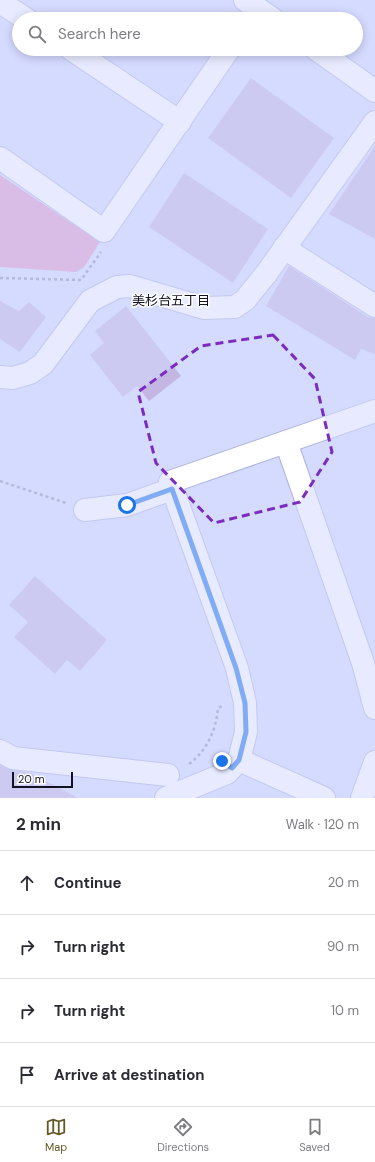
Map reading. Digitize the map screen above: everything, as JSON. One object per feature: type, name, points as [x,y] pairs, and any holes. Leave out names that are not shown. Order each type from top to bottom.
[{"type":"street","points":[[0,2],[15,12]]},
{"type":"street","points":[[81,56],[180,122]]},
{"type":"street","points":[[0,158],[104,230],[224,56]]},
{"type":"street","points":[[326,56],[375,91]]},
{"type":"street","points":[[0,377],[14,378],[30,373],[43,364],[90,302],[117,287],[130,286],[204,308],[235,307],[245,300],[375,122]]},
{"type":"street","points":[[284,248],[375,306]]},
{"type":"street","points":[[166,798],[227,773],[239,760],[246,732],[245,703],[240,682],[170,482],[375,411]]},
{"type":"street","points":[[286,442],[363,663],[375,708]]},
{"type":"street","points":[[85,510],[127,505],[172,489]]},
{"type":"street","points":[[0,751],[13,758],[168,775]]},
{"type":"street","points":[[239,760],[324,798]]},
{"type":"street","points":[[362,798],[375,762]]},
{"type":"path","points":[[0,481],[85,510]]},
{"type":"path","points":[[168,775],[173,775],[199,756],[212,735],[218,708],[223,705],[229,708]]},
{"type":"highlighted area","points":[[273,335],[315,379],[332,452],[300,502],[214,523],[156,463],[138,392],[201,346]]},
{"type":"shaded area","points":[[0,175],[100,242],[84,267],[76,272],[0,267]]},
{"type":"building","points":[[251,78],[334,138],[291,198],[208,138]]},
{"type":"building","points":[[375,146],[375,239],[329,214]]},
{"type":"building","points":[[184,173],[268,229],[233,283],[149,227]]},
{"type":"building","points":[[289,266],[368,317],[375,318],[375,354],[361,349],[355,360],[266,306]]},
{"type":"building","points":[[0,301],[19,311],[29,302],[46,317],[20,352],[0,339]]},
{"type":"building","points":[[126,306],[181,376],[149,401],[137,386],[123,397],[90,355],[104,343],[95,331]]},
{"type":"building","points":[[35,576],[107,640],[80,671],[67,660],[55,674],[14,637],[28,622],[9,605]]},
{"type":"building","points":[[0,765],[11,770],[31,773],[78,798],[0,798]]},
{"type":"district","name":"美杉台五丁目","points":[[171,300]]},
{"type":"route","points":[[127,505],[172,489],[236,668],[245,703],[246,732],[239,760],[232,768],[222,761]]}]
